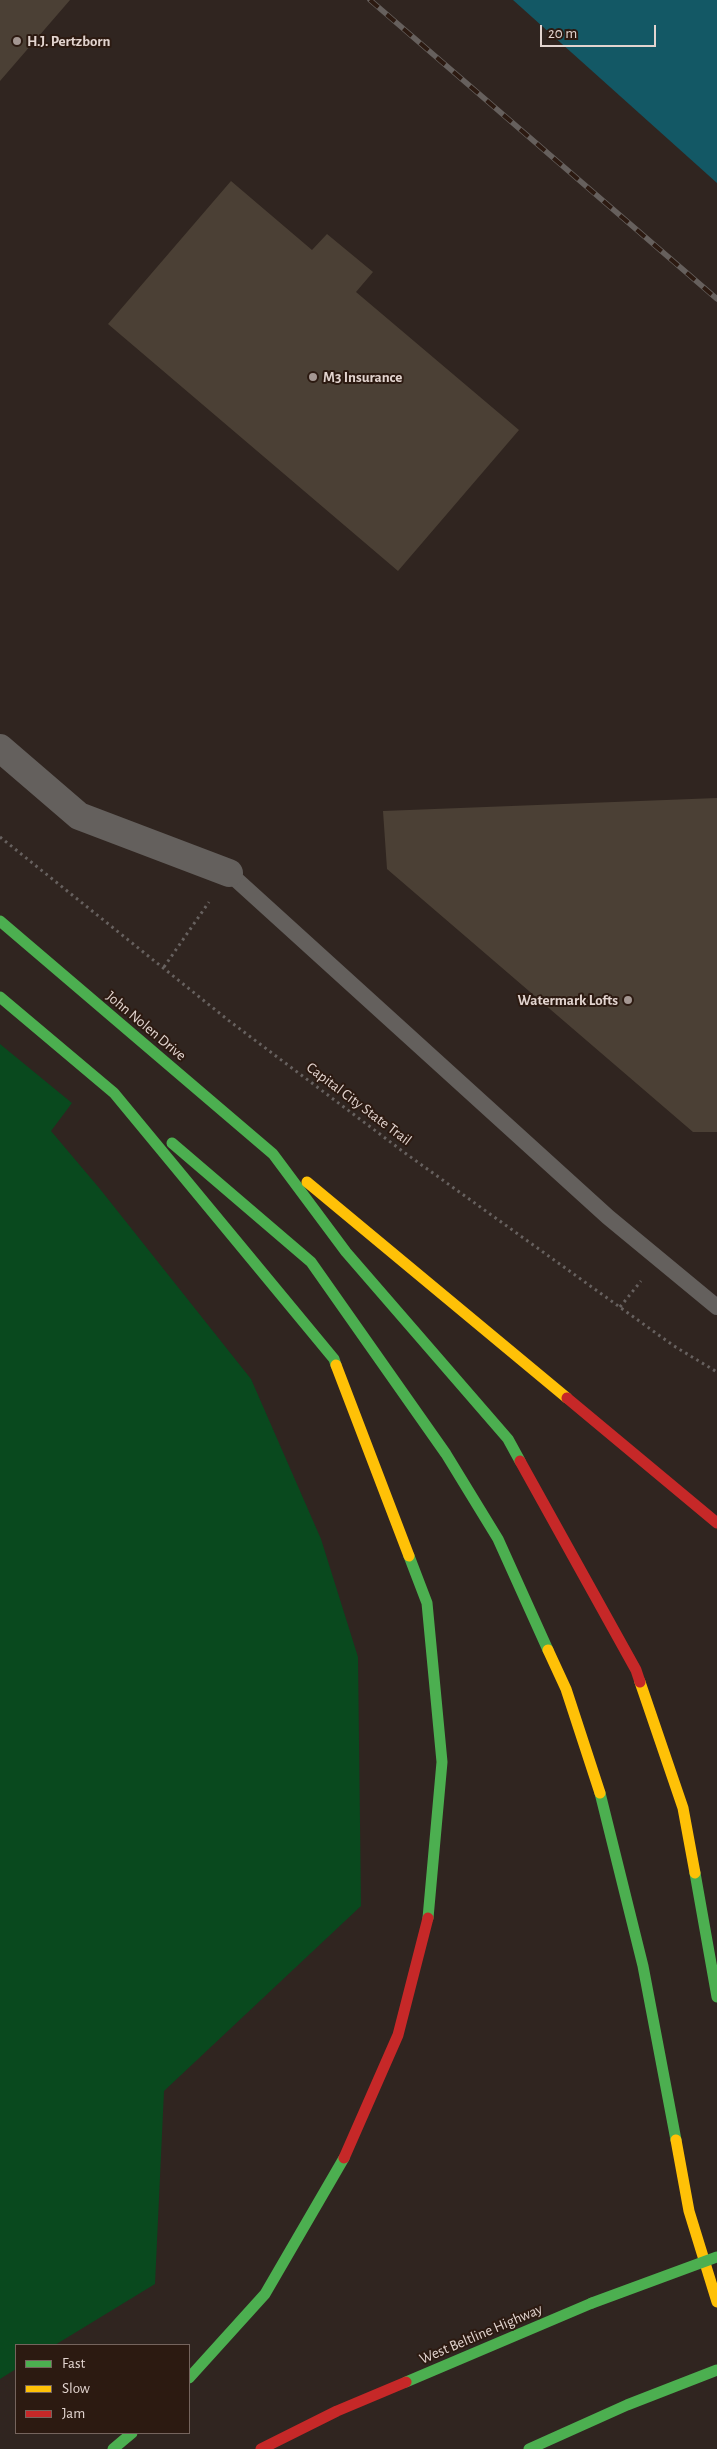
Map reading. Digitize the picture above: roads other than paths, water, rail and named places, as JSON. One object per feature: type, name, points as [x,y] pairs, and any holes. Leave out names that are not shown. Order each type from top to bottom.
[{"type":"main road","name":"John Nolen Drive","points":[[0,921],[273,1154]]},
{"type":"main road","points":[[0,997],[311,1262],[446,1454],[498,1539],[566,1689],[605,1808],[643,1966],[690,2211],[717,2302]]},
{"type":"main road","points":[[114,1093],[334,1359],[427,1603],[442,1762],[428,1920],[398,2035],[341,2165],[265,2294],[190,2377]]},
{"type":"main road","points":[[273,1154],[717,1523]]},
{"type":"main road","points":[[273,1154],[346,1252],[508,1439],[636,1670],[683,1808],[717,1998]]},
{"type":"main road","name":"West Beltline Highway","points":[[261,2449],[337,2411],[592,2303],[717,2256]]},
{"type":"main road","points":[[529,2449],[627,2405],[717,2370]]},
{"type":"main road","points":[[113,2449],[131,2434]]},
{"type":"street","points":[[0,748],[79,816],[229,873]]},
{"type":"lane","points":[[229,873],[608,1217],[717,1307]]},
{"type":"water","points":[[513,0],[717,0],[717,183]]},
{"type":"railway","points":[[370,0],[717,299]]},
{"type":"place","name":"H.J. Pertzborn","points":[[17,41]]},
{"type":"place","name":"M3 Insurance","points":[[313,377]]},
{"type":"place","name":"Watermark Lofts","points":[[628,1000]]}]
